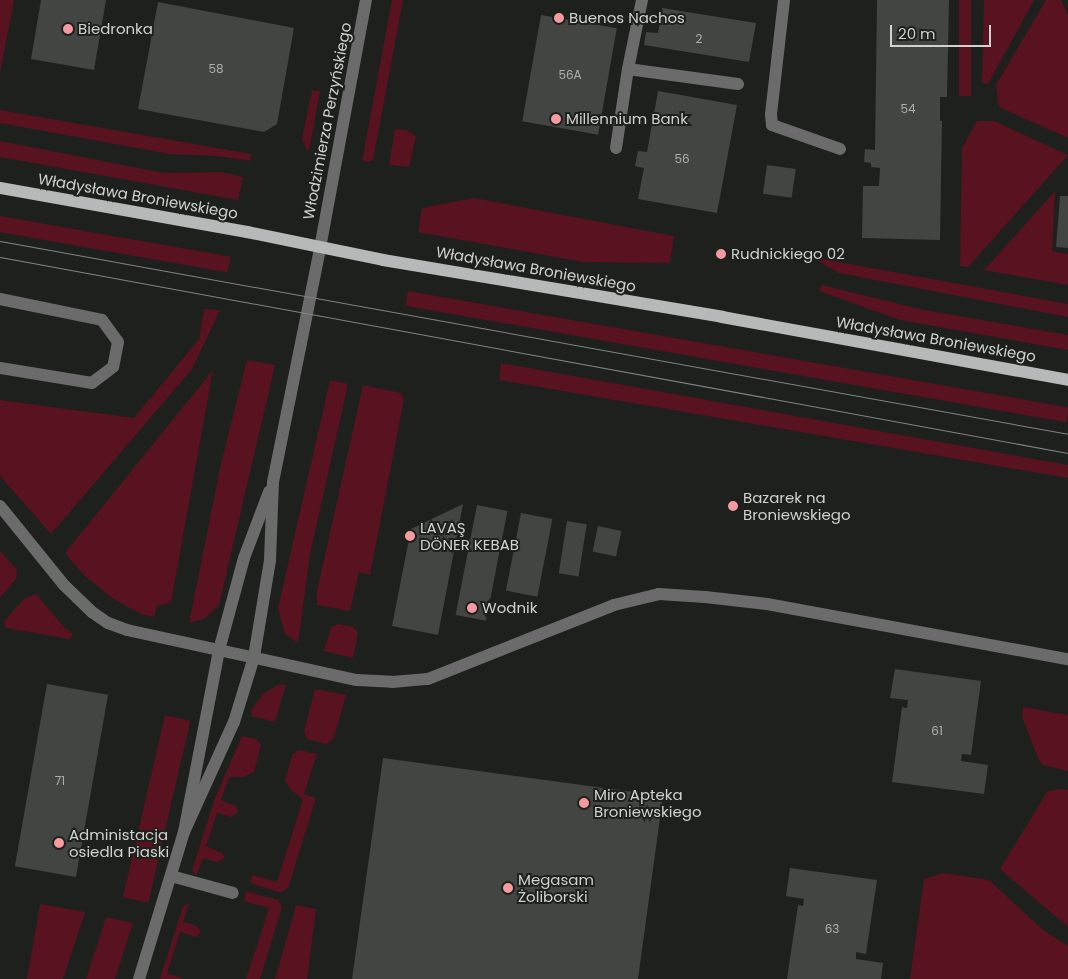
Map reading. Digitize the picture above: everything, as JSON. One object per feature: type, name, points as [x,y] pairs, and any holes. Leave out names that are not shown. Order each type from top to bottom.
[{"type":"main road","name":"Władysława Broniewskiego","points":[[0,188],[320,248],[722,317],[1068,380]]},
{"type":"street","name":"Włodzimierza Perzyńskiego","points":[[273,482],[320,248],[366,0]]},
{"type":"street","points":[[616,148],[628,69],[642,0]]},
{"type":"street","points":[[784,0],[771,114],[772,125],[840,149]]},
{"type":"street","points":[[628,69],[738,84]]},
{"type":"street","points":[[0,299],[102,320],[118,342],[113,367],[92,383],[0,368]]},
{"type":"street","points":[[139,979],[184,832],[219,650],[244,558],[273,482]]},
{"type":"street","points":[[184,832],[234,722],[254,657],[270,560],[273,482]]},
{"type":"street","points":[[0,506],[64,585],[92,612],[108,623],[127,630],[357,680],[392,682],[428,679],[614,605],[659,594],[705,596],[767,604],[1068,659]]},
{"type":"street","points":[[171,876],[233,893]]},
{"type":"shaded area","points":[[0,0],[14,0],[0,73]]},
{"type":"shaded area","points":[[392,0],[403,0],[373,160],[368,162],[362,161]]},
{"type":"shaded area","points":[[959,0],[971,0],[971,96],[959,96]]},
{"type":"shaded area","points":[[984,0],[1034,0],[988,84],[982,83]]},
{"type":"shaded area","points":[[1046,0],[1061,0],[1068,15],[1068,138],[999,107],[996,85]]},
{"type":"shaded area","points":[[312,90],[320,91],[309,150],[307,150],[302,139]]},
{"type":"shaded area","points":[[0,110],[251,154],[250,161],[217,156],[170,154],[0,123]]},
{"type":"shaded area","points":[[977,121],[994,121],[1068,155],[968,267],[960,266],[962,148]]},
{"type":"shaded area","points":[[395,129],[407,130],[416,137],[409,167],[389,165]]},
{"type":"shaded area","points":[[0,141],[164,173],[221,172],[243,177],[238,200],[0,157]]},
{"type":"shaded area","points":[[1055,191],[1052,251],[1068,254],[1068,285],[984,270]]},
{"type":"shaded area","points":[[474,198],[674,236],[670,263],[583,262],[418,232],[422,208]]},
{"type":"shaded area","points":[[0,216],[230,257],[228,272],[0,232]]},
{"type":"shaded area","points":[[811,257],[1068,304],[1068,317],[839,273]]},
{"type":"shaded area","points":[[822,285],[924,310],[1068,335],[1068,350],[900,320],[819,291]]},
{"type":"shaded area","points":[[408,291],[1068,407],[1066,422],[405,306]]},
{"type":"shaded area","points":[[204,309],[220,310],[192,369],[51,534],[0,476],[0,400],[134,418],[199,339]]},
{"type":"shaded area","points":[[247,360],[275,365],[219,605],[205,618],[189,623],[220,468]]},
{"type":"shaded area","points":[[501,363],[1068,465],[1068,478],[499,380]]},
{"type":"shaded area","points":[[213,370],[171,602],[157,606],[154,617],[141,614],[112,598],[84,575],[65,553]]},
{"type":"shaded area","points":[[330,380],[348,384],[310,554],[298,643],[285,634],[278,608]]},
{"type":"shaded area","points":[[363,385],[401,393],[404,399],[370,575],[359,572],[350,611],[317,605],[317,591]]},
{"type":"shaded area","points":[[0,551],[17,570],[16,579],[0,598]]},
{"type":"shaded area","points":[[36,594],[63,626],[73,634],[70,639],[6,628],[4,621],[25,598]]},
{"type":"shaded area","points":[[338,624],[353,627],[358,633],[353,658],[324,651],[331,627]]},
{"type":"shaded area","points":[[286,684],[275,722],[251,716],[252,709],[263,694],[276,686]]},
{"type":"shaded area","points":[[315,689],[346,695],[333,740],[326,744],[307,739],[304,732]]},
{"type":"shaded area","points":[[1023,707],[1068,715],[1068,771],[1043,765],[1039,760],[1022,717]]},
{"type":"shaded area","points":[[165,715],[190,721],[148,903],[123,897]]},
{"type":"shaded area","points":[[242,736],[256,739],[261,745],[254,772],[243,777],[229,777],[221,800],[237,807],[238,812],[231,817],[217,813],[206,846],[222,853],[225,858],[217,862],[203,858],[196,876],[192,870],[215,798]]},
{"type":"shaded area","points":[[299,750],[317,754],[304,794],[316,798],[288,888],[281,893],[250,883],[252,875],[277,882],[303,799],[291,790],[285,781],[292,755]]},
{"type":"shaded area","points":[[1057,789],[1068,790],[1068,927],[1000,869],[1047,792]]},
{"type":"shaded area","points":[[943,873],[989,880],[1043,930],[1068,946],[1068,979],[910,979],[924,879]]},
{"type":"shaded area","points":[[246,891],[278,900],[282,907],[260,979],[246,979],[269,908],[244,901]]},
{"type":"shaded area","points":[[189,903],[183,922],[197,926],[201,932],[196,937],[180,932],[167,973],[183,979],[160,979],[183,906]]},
{"type":"shaded area","points":[[40,904],[85,912],[63,979],[27,979]]},
{"type":"shaded area","points":[[296,905],[316,909],[307,979],[275,979]]},
{"type":"shaded area","points":[[106,917],[133,923],[115,979],[86,979]]},
{"type":"building","name":"Biedronka","points":[[41,0],[106,0],[94,70],[31,59]]},
{"type":"building","points":[[877,0],[949,0],[947,97],[940,97],[940,121],[942,121],[940,240],[862,238],[863,186],[879,186],[880,168],[871,167],[871,163],[864,162],[865,149],[875,150]]},
{"type":"building","points":[[158,2],[294,28],[277,124],[264,132],[138,109]]},
{"type":"building","points":[[662,8],[756,23],[749,62],[644,45],[646,32],[658,33]]},
{"type":"building","points":[[541,15],[617,28],[598,135],[522,121]]},
{"type":"building","points":[[658,91],[737,105],[717,213],[638,199],[644,168],[635,166],[638,151],[647,152]]},
{"type":"building","points":[[767,165],[796,169],[792,198],[763,194]]},
{"type":"building","points":[[1060,196],[1068,196],[1068,248],[1056,247]]},
{"type":"building","points":[[463,504],[438,635],[392,626],[411,529]]},
{"type":"building","points":[[477,505],[507,511],[486,621],[456,615]]},
{"type":"building","points":[[521,513],[552,519],[537,597],[506,591]]},
{"type":"building","points":[[567,521],[587,524],[578,576],[559,573]]},
{"type":"building","points":[[598,526],[621,531],[616,556],[593,551]]},
{"type":"building","points":[[895,669],[981,681],[971,755],[962,754],[961,761],[988,765],[984,794],[892,782],[902,707],[907,708],[908,700],[890,698]]},
{"type":"building","points":[[47,684],[108,695],[76,877],[15,866]]},
{"type":"building","name":"Megasam Żoliborski","points":[[383,758],[663,796],[638,979],[352,979]]},
{"type":"building","points":[[790,868],[877,880],[866,954],[856,952],[856,959],[883,963],[881,979],[787,979],[798,905],[803,906],[804,899],[786,896]]},
{"type":"tram line","points":[[0,241],[1068,434]]},
{"type":"tram line","points":[[0,257],[1068,453]]},
{"type":"place","name":"Buenos Nachos","points":[[559,18]]},
{"type":"place","name":"Biedronka","points":[[68,29]]},
{"type":"place","name":"Millennium Bank","points":[[556,119]]},
{"type":"place","name":"Rudnickiego 02","points":[[721,254]]},
{"type":"place","name":"Bazarek na Broniewskiego","points":[[733,506]]},
{"type":"place","name":"LAVAŞ DÖNER KEBAB","points":[[410,536]]},
{"type":"place","name":"Wodnik","points":[[472,608]]},
{"type":"place","name":"Miro Apteka Broniewskiego","points":[[584,803]]},
{"type":"place","name":"Administacja osiedla Piaski","points":[[59,843]]},
{"type":"place","name":"Megasam Żoliborski","points":[[508,888]]}]
